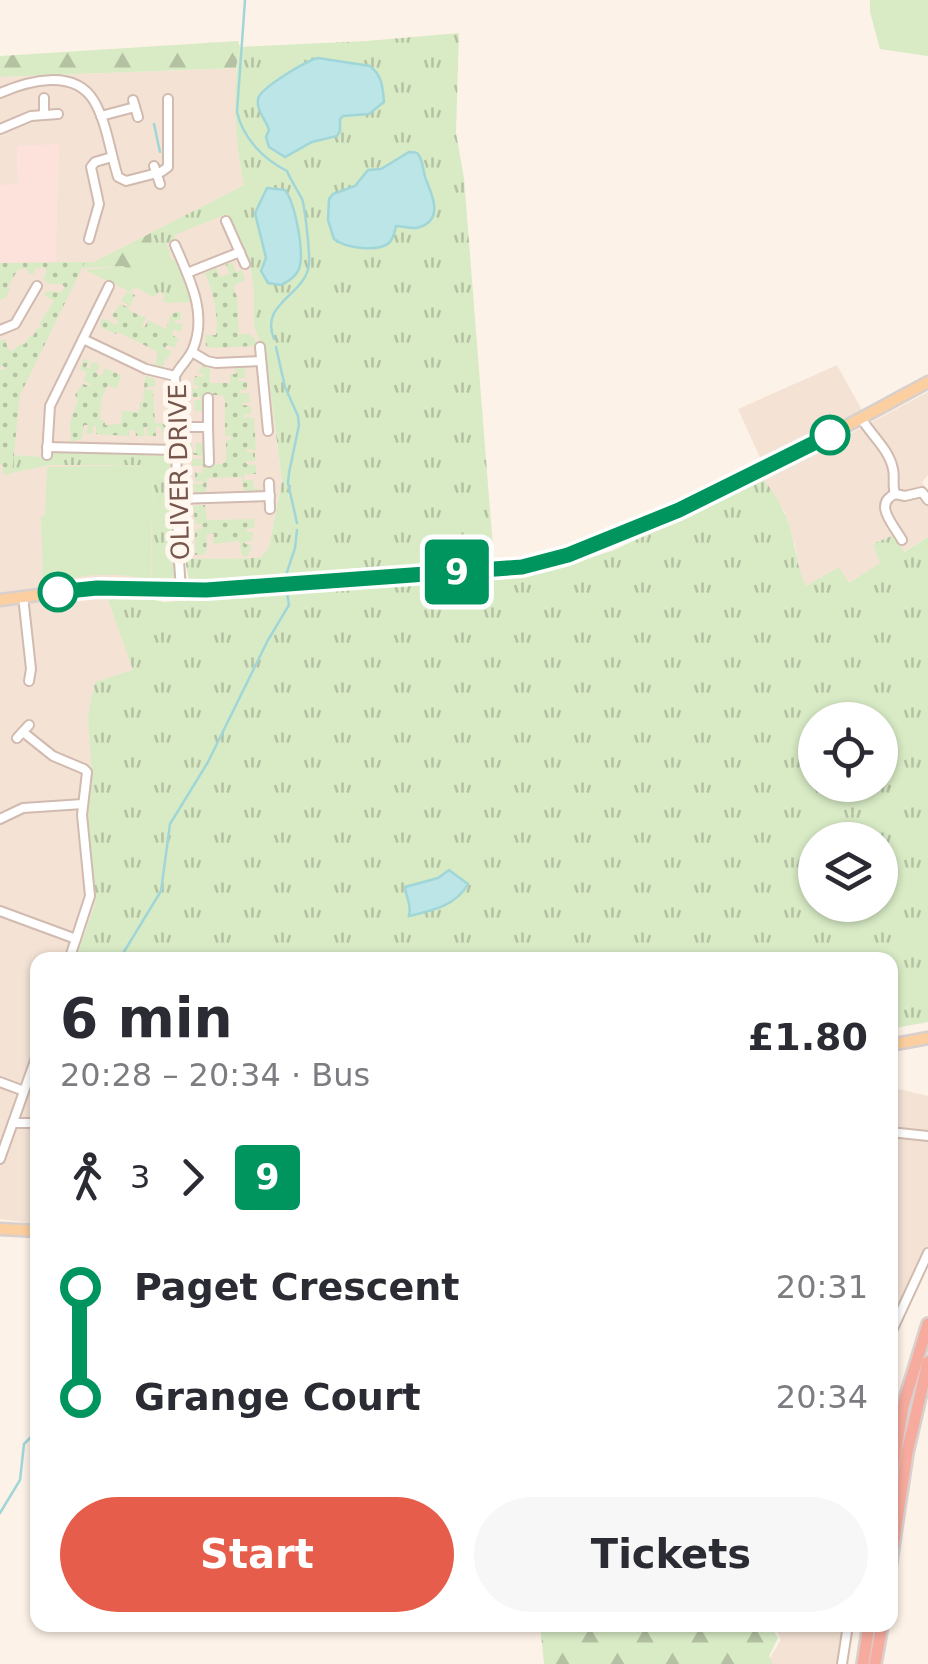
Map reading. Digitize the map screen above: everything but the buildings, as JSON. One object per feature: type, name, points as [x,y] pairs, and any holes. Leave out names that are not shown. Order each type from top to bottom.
[{"type":"highway","points":[[898,1437],[903,1406],[928,1324]]},
{"type":"highway","points":[[898,1513],[928,1362]]},
{"type":"highway","points":[[863,1664],[868,1632]]},
{"type":"highway","points":[[876,1664],[881,1632]]},
{"type":"main road","points":[[0,600],[97,588],[181,590],[540,563],[679,510],[928,382]]},
{"type":"main road","points":[[898,1044],[928,1038]]},
{"type":"main road","points":[[0,1230],[30,1231]]},
{"type":"street","points":[[0,93],[34,81],[76,84],[90,95],[101,116],[118,176],[123,181],[164,170],[168,164],[163,112],[168,99]]},
{"type":"street","points":[[44,98],[44,114]]},
{"type":"street","points":[[101,116],[134,103],[138,117]]},
{"type":"street","points":[[0,129],[25,117],[58,114]]},
{"type":"street","points":[[88,239],[99,204],[90,167],[112,157]]},
{"type":"street","points":[[156,170],[160,184]]},
{"type":"street","points":[[226,221],[245,264]]},
{"type":"street","name":"OLIVER DRIVE","points":[[174,245],[198,302],[199,318],[192,352],[175,376],[181,590]]},
{"type":"street","points":[[187,274],[240,252]]},
{"type":"street","points":[[0,330],[15,324],[37,286]]},
{"type":"street","points":[[108,286],[52,403],[47,451],[176,450]]},
{"type":"street","points":[[84,338],[146,369],[175,376]]},
{"type":"street","points":[[260,347],[268,430]]},
{"type":"street","points":[[192,352],[207,362],[261,361]]},
{"type":"street","points":[[208,398],[209,462]]},
{"type":"street","points":[[861,418],[882,445],[893,469],[894,494]]},
{"type":"street","points":[[175,428],[208,427]]},
{"type":"street","points":[[270,482],[270,509]]},
{"type":"street","points":[[902,540],[884,508],[886,498],[922,492],[928,500]]},
{"type":"street","points":[[177,499],[270,496]]},
{"type":"street","points":[[23,596],[29,681]]},
{"type":"street","points":[[23,731],[54,756],[87,772],[82,824],[90,896],[72,952]]},
{"type":"street","points":[[0,819],[22,808],[83,804]]},
{"type":"street","points":[[0,912],[76,939]]},
{"type":"street","points":[[0,1158],[30,1074]]},
{"type":"street","points":[[0,1082],[24,1090]]},
{"type":"street","points":[[12,1122],[30,1123]]},
{"type":"street","points":[[898,1133],[928,1136]]},
{"type":"street","points":[[898,1318],[928,1253]]},
{"type":"street","points":[[842,1664],[847,1632]]},
{"type":"shaded area","points":[[236,68],[240,166],[282,481],[269,547],[262,558],[154,560],[153,583],[108,582],[107,597],[134,670],[88,716],[95,904],[78,952],[30,952],[30,1223],[0,1219],[0,263],[55,262],[59,145],[17,146],[18,185],[0,185],[0,77]]},
{"type":"shaded area","points":[[59,144],[55,263],[0,263],[0,185],[18,184],[17,146]]},
{"type":"shaded area","points":[[837,365],[862,410],[762,462],[738,409]]},
{"type":"shaded area","points":[[928,392],[928,475],[922,482],[928,491],[928,537],[903,552],[873,544],[881,563],[849,583],[806,587],[785,512],[764,480]]},
{"type":"shaded area","points":[[898,1089],[928,1096],[928,1246],[898,1310]]},
{"type":"shaded area","points":[[777,1632],[844,1632],[841,1664],[766,1664],[781,1640]]},
{"type":"green space","points":[[870,0],[928,0],[928,56],[880,49]]},
{"type":"green space","points":[[459,33],[456,133],[464,178],[494,561],[189,581],[185,559],[261,558],[269,547],[282,481],[265,347],[261,346],[254,325],[250,264],[227,214],[174,235],[175,239],[166,244],[171,246],[168,250],[172,248],[171,259],[176,260],[191,302],[167,303],[163,301],[164,294],[153,297],[136,287],[133,293],[85,270],[123,266],[144,280],[153,268],[151,233],[244,185],[236,116],[240,47]]},
{"type":"green space","points":[[238,41],[236,68],[0,77],[0,56]]},
{"type":"green space","points":[[151,233],[153,268],[147,279],[123,266],[82,268],[85,262],[94,262]]},
{"type":"green space","points":[[85,262],[20,395],[12,473],[4,476],[0,464],[0,369],[5,367],[0,366],[0,341],[5,339],[12,351],[24,345],[40,329],[39,324],[54,301],[43,294],[61,292],[65,287],[43,279],[47,271],[42,266],[33,274],[19,268],[0,302],[0,263]]},
{"type":"green space","points":[[232,263],[236,272],[242,270],[245,280],[233,286],[237,297],[237,334],[250,334],[256,344],[206,346],[205,335],[216,335],[217,320],[205,273],[216,268],[220,277],[229,274],[226,264]]},
{"type":"green space","points":[[126,292],[135,295],[128,310],[146,318],[144,328],[148,320],[166,329],[171,314],[180,311],[181,320],[174,320],[183,324],[181,332],[173,329],[172,335],[179,339],[174,348],[165,348],[172,352],[162,368],[155,366],[158,352],[100,327],[102,318],[117,325],[112,315],[120,304],[127,307],[121,301]]},
{"type":"green space","points":[[84,358],[89,361],[89,369],[92,361],[100,365],[96,373],[101,376],[105,368],[121,375],[117,389],[108,385],[101,400],[100,420],[105,425],[121,424],[122,411],[139,412],[145,376],[155,379],[155,387],[145,387],[153,390],[155,423],[172,424],[172,434],[163,439],[161,427],[156,427],[156,436],[147,436],[144,427],[145,436],[136,436],[135,430],[130,430],[129,436],[96,434],[93,426],[93,434],[86,433],[88,425],[84,425],[82,439],[71,442],[70,421],[78,400],[75,395],[83,384],[91,384],[83,381],[87,373],[80,369]]},
{"type":"green space","points":[[202,366],[210,369],[210,383],[230,383],[230,374],[245,367],[245,378],[238,381],[247,381],[247,390],[239,393],[249,393],[250,402],[242,405],[251,406],[251,415],[244,417],[254,418],[256,450],[246,449],[255,452],[255,461],[246,464],[256,465],[256,474],[244,474],[244,480],[253,480],[254,489],[262,492],[244,493],[242,477],[207,478],[206,492],[195,493],[193,484],[203,484],[195,481],[195,472],[203,473],[203,466],[192,466],[192,459],[202,456],[183,453],[183,444],[192,443],[196,453],[196,443],[203,443],[206,465],[222,464],[226,460],[226,440],[232,439],[225,436],[225,398],[205,395],[204,411],[195,411],[194,401],[201,397],[192,397],[192,388],[198,389],[198,385],[193,385],[195,376],[203,377],[198,373]]},
{"type":"green space","points":[[55,451],[170,456],[174,584],[151,584],[153,465],[49,465],[12,473],[12,455],[51,460]]},
{"type":"green space","points":[[153,465],[150,581],[97,575],[43,584],[41,516],[45,515],[47,467]]},
{"type":"green space","points":[[764,480],[785,515],[806,586],[839,567],[849,583],[880,563],[873,544],[894,535],[904,552],[928,537],[928,1022],[898,1028],[898,952],[78,952],[95,904],[86,824],[92,780],[88,716],[95,682],[133,670],[107,597],[164,602],[508,579],[612,551]]},
{"type":"green space","points":[[205,505],[207,520],[254,519],[255,528],[246,529],[253,532],[252,541],[245,541],[252,545],[248,556],[242,556],[239,541],[213,544],[214,534],[207,534],[206,554],[195,555],[195,530],[202,529],[201,524],[195,524],[193,506]]},
{"type":"green space","points":[[541,1632],[774,1632],[778,1638],[769,1656],[773,1664],[544,1664]]},
{"type":"water","points":[[318,58],[370,66],[379,78],[384,102],[369,114],[343,116],[337,136],[312,142],[285,157],[269,147],[269,130],[258,99],[294,69]]},
{"type":"water","points":[[409,152],[420,158],[433,197],[434,211],[428,223],[414,228],[396,226],[390,242],[378,247],[354,247],[334,239],[328,220],[333,194],[355,186],[368,170],[381,169]]},
{"type":"water","points":[[267,188],[285,190],[300,240],[299,269],[281,285],[268,283],[261,271],[266,258],[255,213]]},
{"type":"water","points":[[449,870],[468,884],[457,898],[409,916],[405,887],[438,878]]},
{"type":"waterway","points":[[245,0],[237,112],[255,147],[287,171],[302,199],[308,241],[306,275],[273,316],[274,339]]},
{"type":"waterway","points":[[154,124],[160,152]]},
{"type":"waterway","points":[[276,347],[285,387],[298,416],[288,483],[297,523]]},
{"type":"waterway","points":[[286,575],[297,530]]},
{"type":"waterway","points":[[124,952],[161,891],[170,824],[208,762],[289,605],[287,592]]},
{"type":"waterway","points":[[0,1513],[20,1480],[24,1444],[30,1438]]},
{"type":"bus line","name":"9","points":[[58,592],[97,588],[206,590],[522,567],[568,555],[679,510],[830,435]]}]
